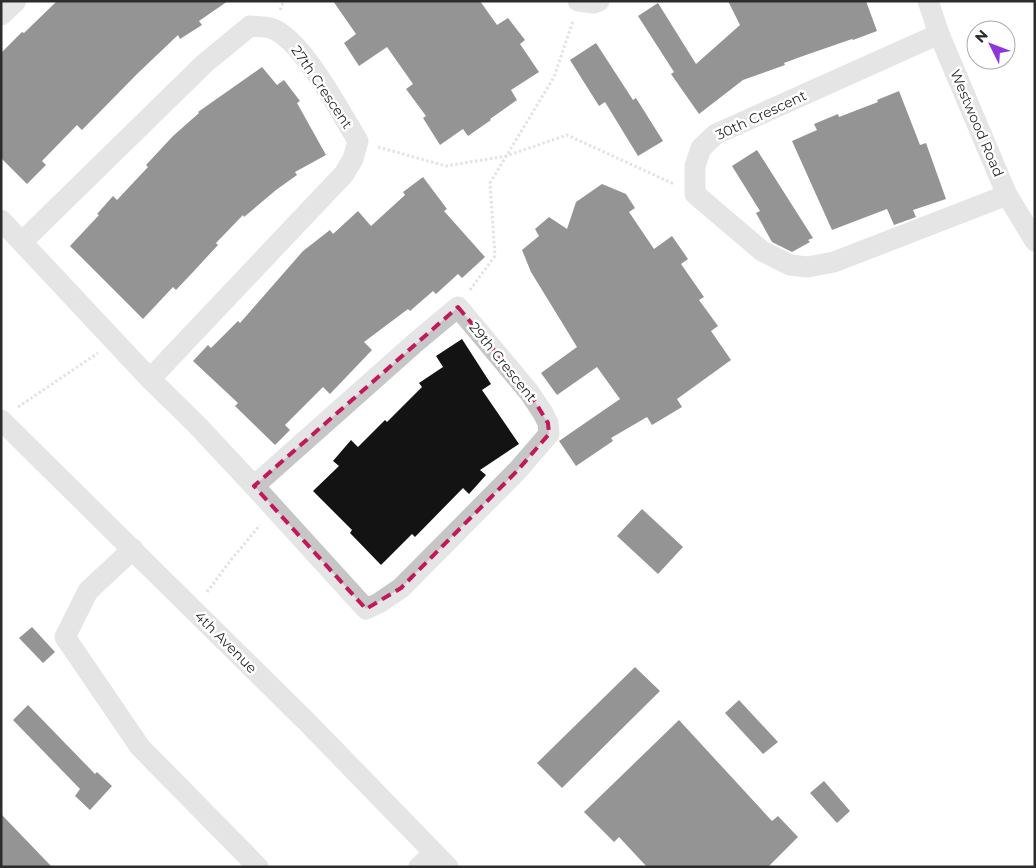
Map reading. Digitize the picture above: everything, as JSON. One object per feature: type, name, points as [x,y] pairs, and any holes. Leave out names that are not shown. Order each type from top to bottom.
[{"type":"street","points":[[1,16],[16,1]]},
{"type":"street","points":[[578,1],[594,3],[598,1]]},
{"type":"street","name":"Westwood Road","points":[[928,1],[939,34],[1007,195],[1035,242]]},
{"type":"street","name":"27th Crescent","points":[[22,242],[206,63],[250,26],[272,29],[295,45],[315,72],[358,142],[353,159],[344,174],[150,379]]},
{"type":"street","name":"30th Crescent","points":[[695,194],[695,166],[701,148],[716,134],[939,34]]},
{"type":"street","points":[[695,194],[762,251],[790,265],[808,267],[834,262],[1007,195]]},
{"type":"street","points":[[1,220],[150,379],[197,425],[273,509]]},
{"type":"street","points":[[254,486],[458,307]]},
{"type":"street","name":"29th Crescent","points":[[273,509],[366,609],[379,604],[401,588],[517,471],[549,434],[548,423],[529,392],[458,307]]},
{"type":"street","name":"4th Avenue","points":[[9,414],[133,549],[194,610],[434,862]]},
{"type":"street","points":[[133,549],[88,591],[65,637],[140,748],[258,867]]},
{"type":"path","points":[[458,307],[495,256],[490,183],[554,77],[578,1]]},
{"type":"path","points":[[358,142],[446,166],[506,156],[567,135],[695,194]]},
{"type":"path","points":[[9,414],[115,342]]},
{"type":"path","points":[[194,610],[230,560],[273,509]]},
{"type":"highlighted area","points":[[458,307],[529,392],[548,423],[549,434],[517,471],[401,588],[366,609],[254,486]]},
{"type":"building","points":[[57,1],[228,1],[199,21],[202,25],[180,39],[178,35],[82,130],[77,125],[42,161],[46,165],[27,184],[1,158],[1,53]]},
{"type":"building","points":[[333,1],[480,1],[497,25],[508,18],[525,40],[520,44],[539,72],[511,90],[517,100],[491,120],[468,136],[463,129],[440,145],[423,118],[426,116],[406,89],[413,84],[387,47],[359,66],[344,43],[356,34]]},
{"type":"building","points":[[728,1],[866,1],[877,31],[803,56],[784,63],[785,65],[743,80],[699,114],[671,74],[674,72],[638,16],[658,3],[696,64],[740,25]]},
{"type":"building","points":[[596,43],[633,100],[636,98],[663,141],[638,156],[605,102],[599,106],[570,60]]},
{"type":"building","points":[[262,67],[277,85],[284,80],[300,101],[297,103],[326,155],[295,172],[297,175],[244,217],[243,215],[176,290],[173,287],[143,319],[70,246],[99,215],[97,214],[113,196],[117,200],[148,167],[146,165],[198,112]]},
{"type":"building","points":[[899,91],[920,145],[926,143],[946,199],[913,210],[916,217],[894,225],[887,209],[832,230],[792,141],[817,130],[814,124],[838,114],[839,117],[878,102],[877,100]]},
{"type":"building","points":[[757,150],[813,238],[808,240],[810,242],[792,252],[772,242],[756,213],[760,211],[732,166]]},
{"type":"building","points":[[423,177],[447,209],[444,211],[485,257],[462,278],[458,274],[436,294],[433,291],[410,311],[408,309],[364,342],[372,350],[330,394],[323,387],[285,425],[290,430],[275,445],[235,406],[238,403],[193,361],[208,345],[211,348],[238,321],[240,323],[303,251],[330,230],[333,234],[358,211],[371,226],[405,195],[403,192]]},
{"type":"building","points":[[602,184],[626,194],[635,208],[629,212],[654,249],[672,236],[688,259],[681,264],[704,297],[699,300],[718,326],[711,331],[731,360],[677,399],[682,407],[652,425],[647,417],[611,438],[613,441],[576,466],[559,441],[620,399],[597,367],[557,395],[541,373],[577,347],[531,272],[522,250],[539,236],[535,229],[549,217],[567,229],[576,202]]},
{"type":"building","points":[[462,339],[491,384],[482,390],[519,444],[480,470],[486,475],[469,494],[463,488],[415,537],[412,534],[381,565],[350,533],[352,530],[313,491],[339,466],[333,461],[351,440],[358,447],[385,420],[387,422],[422,387],[419,383],[443,367],[436,356]]},
{"type":"building","points":[[642,509],[683,547],[658,574],[617,536]]},
{"type":"building","points":[[32,627],[55,652],[43,663],[19,638]]},
{"type":"building","points":[[635,667],[660,691],[562,788],[537,763]]},
{"type":"building","points":[[739,700],[778,742],[763,754],[725,713]]},
{"type":"building","points":[[28,705],[95,774],[97,772],[112,786],[90,810],[75,796],[80,789],[13,720]]},
{"type":"building","points":[[679,720],[772,821],[778,816],[798,837],[768,867],[647,867],[619,837],[614,842],[584,812]]},
{"type":"building","points":[[824,781],[850,811],[837,823],[810,793]]},
{"type":"building","points":[[1,814],[52,867],[1,867]]}]
